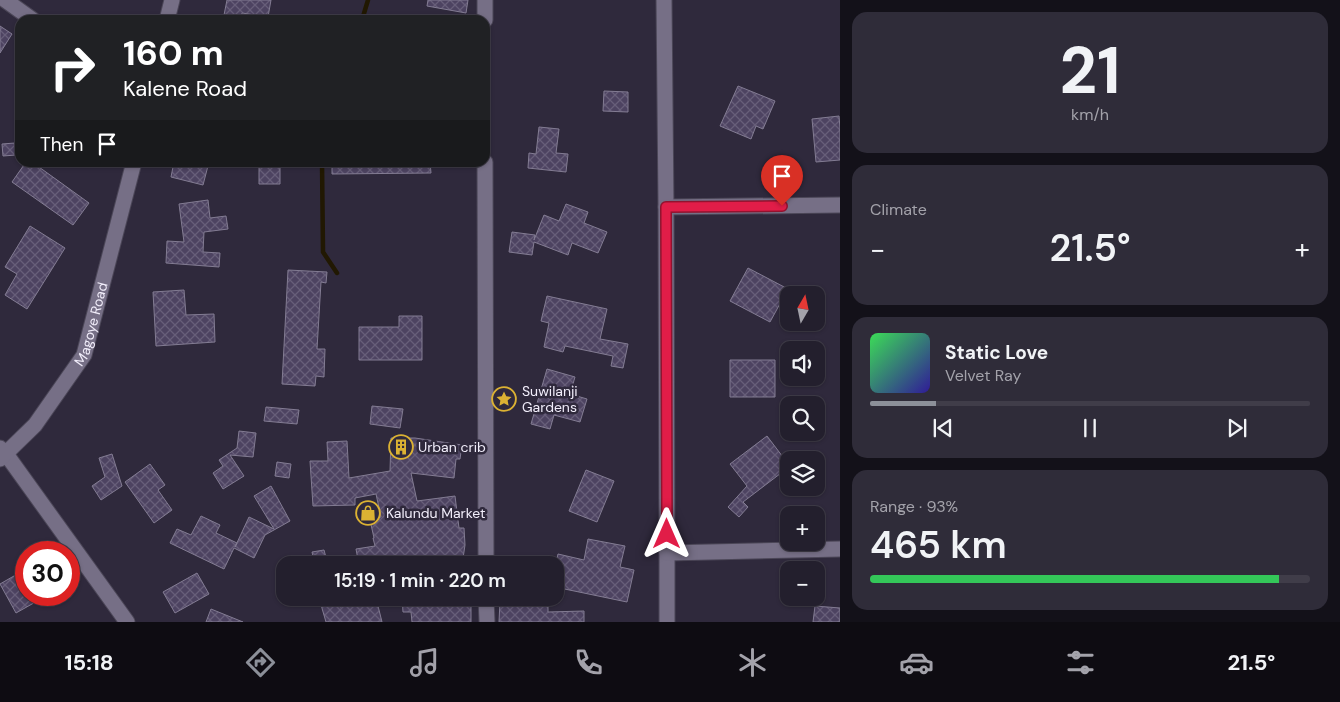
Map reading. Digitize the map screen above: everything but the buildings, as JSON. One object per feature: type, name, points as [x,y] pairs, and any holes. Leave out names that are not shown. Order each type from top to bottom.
[{"type":"street","points":[[5,0],[26,15]]},
{"type":"street","points":[[168,15],[172,0]]},
{"type":"street","points":[[485,0],[485,15]]},
{"type":"street","points":[[664,0],[668,553],[666,622]]},
{"type":"street","name":"Magoye Road","points":[[2,454],[35,425],[84,355],[133,167]]},
{"type":"street","points":[[485,167],[486,556]]},
{"type":"street","points":[[666,207],[840,205]]},
{"type":"street","points":[[2,454],[127,622]]},
{"type":"street","points":[[668,553],[840,549]]},
{"type":"street","points":[[486,606],[487,622]]},
{"type":"waterway","points":[[364,15],[368,0]]},
{"type":"waterway","points":[[322,167],[323,252],[337,273]]},
{"type":"place","name":"Suwilanji Gardens","points":[[504,399]]},
{"type":"place","name":"Urban crib","points":[[401,447]]},
{"type":"place","name":"Kalundu Market","points":[[368,513]]},
{"type":"route","points":[[667,534],[666,207],[782,206]]}]
